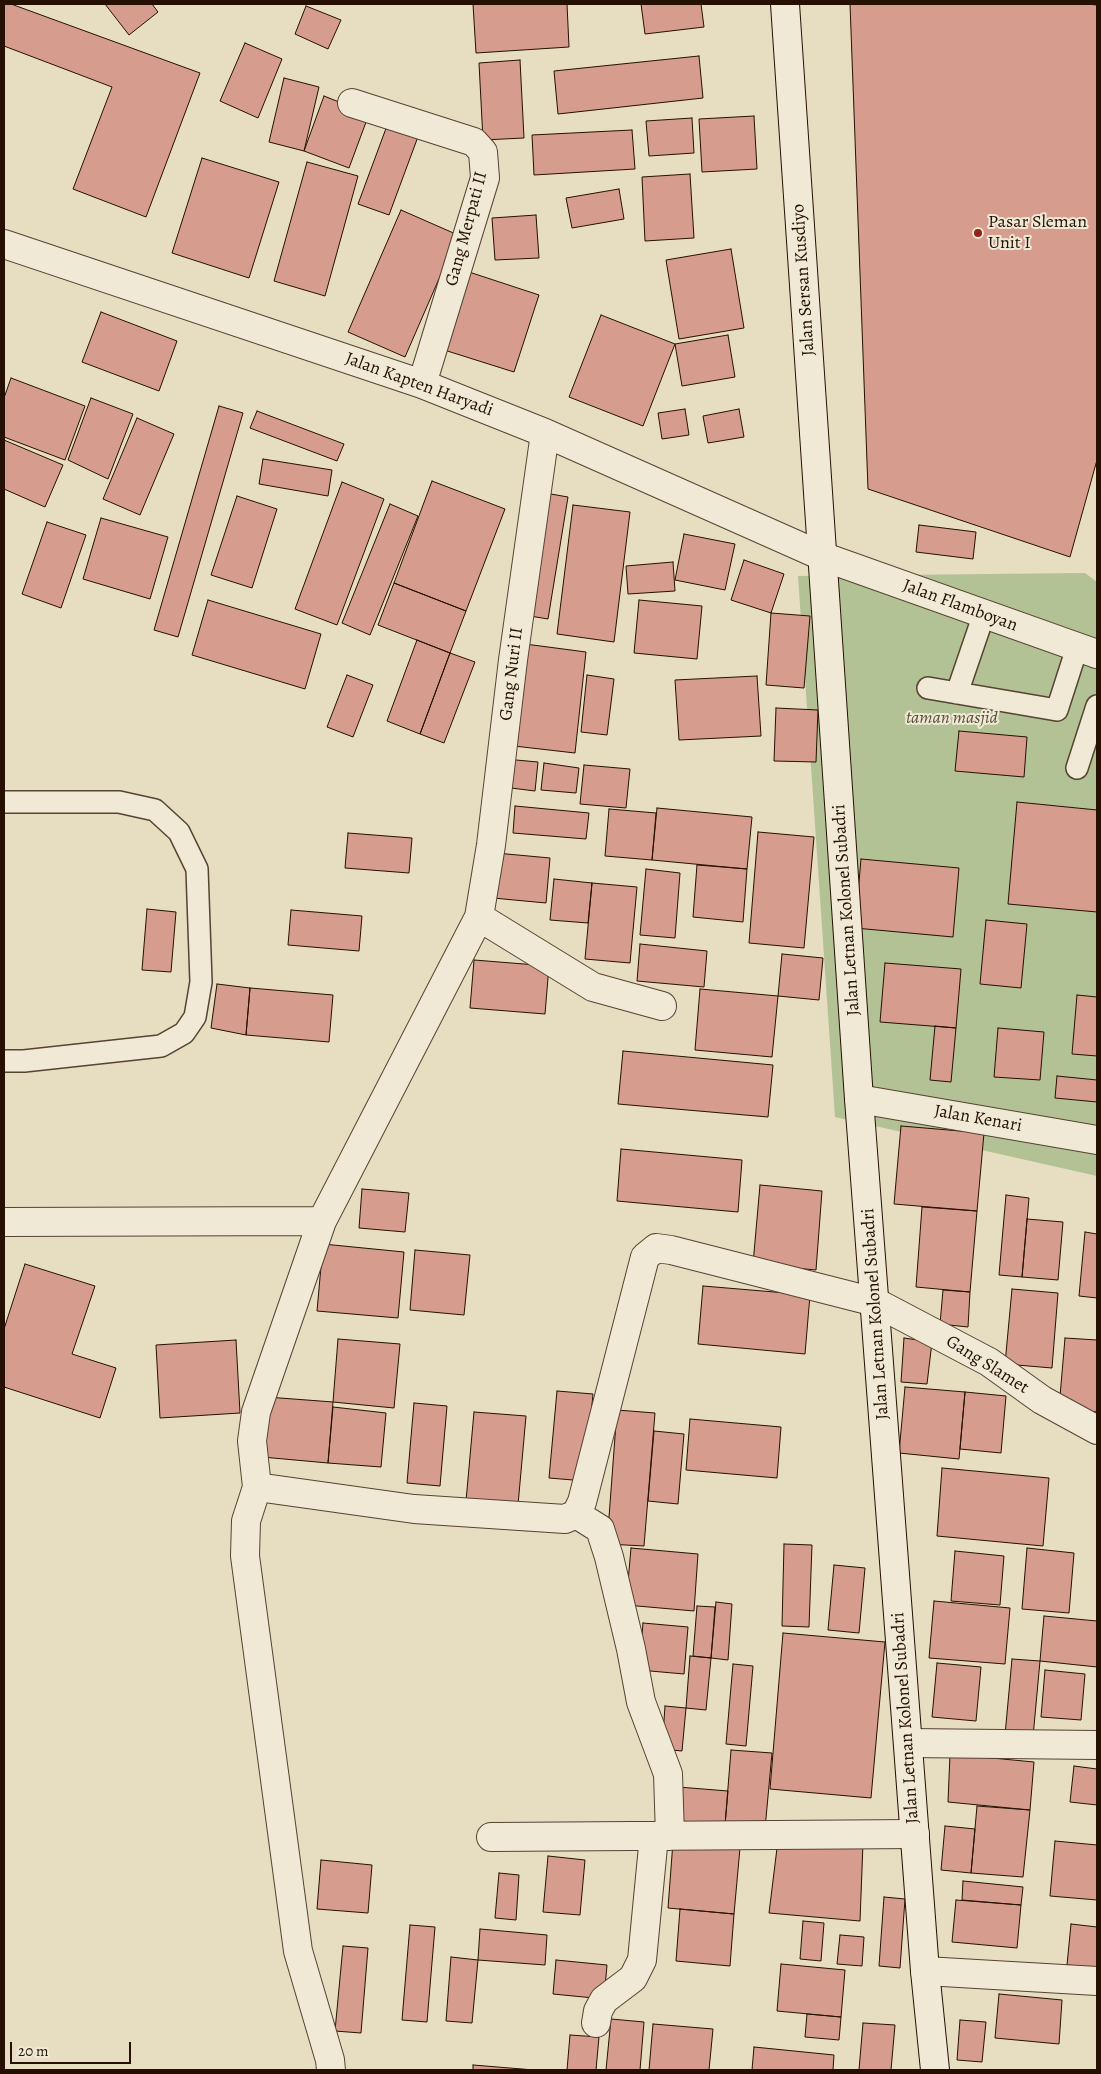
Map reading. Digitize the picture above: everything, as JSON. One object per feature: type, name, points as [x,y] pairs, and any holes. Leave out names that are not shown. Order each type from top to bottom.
[{"type":"street","name":"Jalan Sersan Kusdiyo","points":[[785,4],[824,557]]},
{"type":"street","name":"Gang Merpati II","points":[[352,103],[474,142],[483,152],[485,178],[422,384]]},
{"type":"street","name":"Jalan Kapten Haryadi","points":[[4,244],[422,384],[545,433],[824,557]]},
{"type":"street","name":"Gang Nuri II","points":[[257,1487],[252,1441],[256,1412],[322,1220],[479,916],[491,845],[513,660],[545,433]]},
{"type":"street","name":"Jalan Flamboyan","points":[[824,557],[1087,651]]},
{"type":"street","name":"Jalan Letnan Kolonel Subadri","points":[[824,557],[859,1099],[915,1834],[935,2070]]},
{"type":"street","points":[[479,916],[593,986],[662,1006]]},
{"type":"street","name":"Jalan Kenari","points":[[859,1099],[1097,1140]]},
{"type":"street","points":[[4,1222],[322,1220]]},
{"type":"street","name":"Gang Slamet","points":[[576,1514],[582,1502],[645,1256],[656,1248],[681,1252],[875,1302],[989,1362],[1042,1400],[1097,1430]]},
{"type":"street","points":[[332,2070],[298,1950],[247,1566],[246,1521],[257,1487],[414,1509],[565,1519],[576,1514],[600,1529],[628,1632],[641,1702],[668,1774],[662,1836],[642,1960],[633,1978],[604,2000],[598,2011],[596,2023]]},
{"type":"street","points":[[908,1743],[1097,1745]]},
{"type":"street","points":[[491,1837],[915,1834]]},
{"type":"street","points":[[926,1971],[1097,1981]]},
{"type":"lane","points":[[957,693],[984,614]]},
{"type":"lane","points":[[928,688],[1057,710],[1087,651]]},
{"type":"lane","points":[[1077,768],[1097,706]]},
{"type":"lane","points":[[4,802],[119,802],[155,810],[179,832],[197,869],[201,982],[195,1018],[184,1033],[161,1046],[24,1061],[4,1061]]},
{"type":"green space","name":"taman masjid","points":[[1085,573],[1097,582],[1097,1176],[835,1117],[798,576]]},
{"type":"building","points":[[4,4],[11,4],[200,73],[146,217],[73,189],[112,87],[4,46]]},
{"type":"building","points":[[105,4],[152,4],[158,12],[129,35]]},
{"type":"building","points":[[473,4],[567,4],[569,47],[476,53]]},
{"type":"building","points":[[641,4],[701,4],[704,27],[645,34]]},
{"type":"building","name":"Pasar Sleman Unit I","points":[[850,4],[1097,5],[1097,460],[1070,557],[868,489]]},
{"type":"building","points":[[306,6],[341,20],[328,49],[295,34]]},
{"type":"building","points":[[245,43],[282,59],[258,118],[220,101]]},
{"type":"building","points":[[699,56],[703,98],[558,114],[554,71]]},
{"type":"building","points":[[520,60],[524,138],[483,140],[479,63]]},
{"type":"building","points":[[284,78],[319,87],[304,151],[269,142]]},
{"type":"building","points":[[324,96],[369,114],[349,168],[304,151]]},
{"type":"building","points":[[754,116],[757,169],[702,172],[699,119]]},
{"type":"building","points":[[692,118],[694,153],[649,156],[646,121]]},
{"type":"building","points":[[388,123],[419,134],[389,215],[358,204]]},
{"type":"building","points":[[632,130],[635,169],[534,175],[532,135]]},
{"type":"building","points":[[202,158],[279,182],[249,278],[172,253]]},
{"type":"building","points":[[307,162],[358,176],[325,296],[274,281]]},
{"type":"building","points":[[690,174],[694,238],[645,241],[642,177]]},
{"type":"building","points":[[619,189],[624,219],[572,228],[566,198]]},
{"type":"building","points":[[401,210],[458,235],[405,357],[348,332]]},
{"type":"building","points":[[536,215],[539,258],[495,260],[492,218]]},
{"type":"building","points":[[731,249],[744,328],[679,339],[666,260]]},
{"type":"building","points":[[466,271],[539,295],[514,372],[441,349]]},
{"type":"building","points":[[101,312],[177,341],[159,391],[82,362]]},
{"type":"building","points":[[601,315],[675,344],[643,426],[569,397]]},
{"type":"building","points":[[728,335],[735,377],[682,386],[675,344]]},
{"type":"building","points":[[11,378],[85,406],[65,460],[4,437],[4,398]]},
{"type":"building","points":[[91,398],[133,414],[108,479],[68,460]]},
{"type":"building","points":[[219,406],[243,413],[178,637],[154,630]]},
{"type":"building","points":[[685,409],[689,435],[662,439],[658,413]]},
{"type":"building","points":[[739,409],[744,437],[708,443],[703,416]]},
{"type":"building","points":[[257,411],[344,444],[337,461],[250,428]]},
{"type":"building","points":[[137,418],[174,434],[140,515],[103,499]]},
{"type":"building","points":[[4,440],[63,465],[45,507],[4,489]]},
{"type":"building","points":[[263,459],[332,470],[328,496],[259,484]]},
{"type":"building","points":[[432,481],[505,509],[466,611],[394,583]]},
{"type":"building","points":[[342,482],[384,499],[337,625],[295,609]]},
{"type":"building","points":[[545,493],[568,497],[548,619],[524,615]]},
{"type":"building","points":[[237,496],[277,509],[252,588],[211,575]]},
{"type":"building","points":[[390,504],[418,516],[370,635],[342,623]]},
{"type":"building","points":[[573,505],[630,512],[614,642],[557,634]]},
{"type":"building","points":[[101,518],[168,537],[150,599],[83,579]]},
{"type":"building","points":[[47,522],[86,535],[61,608],[22,594]]},
{"type":"building","points":[[919,525],[976,532],[973,559],[916,552]]},
{"type":"building","points":[[684,534],[735,544],[725,590],[675,580]]},
{"type":"building","points":[[744,560],[784,574],[771,613],[731,600]]},
{"type":"building","points":[[673,562],[675,591],[628,594],[626,566]]},
{"type":"building","points":[[394,583],[466,611],[450,653],[378,625]]},
{"type":"building","points":[[208,600],[321,634],[305,689],[192,655]]},
{"type":"building","points":[[639,600],[702,606],[697,659],[634,653]]},
{"type":"building","points":[[771,613],[810,616],[804,688],[766,685]]},
{"type":"building","points":[[417,640],[450,653],[420,734],[387,721]]},
{"type":"building","points":[[525,644],[586,652],[575,753],[514,746]]},
{"type":"building","points":[[450,653],[475,662],[444,743],[420,734]]},
{"type":"building","points":[[347,675],[373,685],[353,737],[327,727]]},
{"type":"building","points":[[587,675],[614,679],[607,735],[581,732]]},
{"type":"building","points":[[757,676],[761,736],[679,740],[675,680]]},
{"type":"building","points":[[776,708],[818,710],[816,762],[774,761]]},
{"type":"building","points":[[959,731],[1027,737],[1024,777],[955,771]]},
{"type":"building","points":[[505,759],[538,762],[535,791],[503,787]]},
{"type":"building","points":[[544,763],[579,768],[576,793],[541,790]]},
{"type":"building","points":[[584,765],[630,769],[626,808],[580,804]]},
{"type":"building","points":[[1017,802],[1097,810],[1097,912],[1008,904]]},
{"type":"building","points":[[515,806],[589,813],[586,839],[513,833]]},
{"type":"building","points":[[657,808],[752,817],[747,869],[652,860]]},
{"type":"building","points":[[609,809],[656,813],[652,860],[605,856]]},
{"type":"building","points":[[758,832],[814,837],[804,948],[749,943]]},
{"type":"building","points":[[348,833],[412,838],[409,873],[345,868]]},
{"type":"building","points":[[496,853],[550,858],[546,903],[493,898]]},
{"type":"building","points":[[861,859],[959,868],[953,937],[855,928]]},
{"type":"building","points":[[697,865],[747,869],[743,922],[693,917]]},
{"type":"building","points":[[646,869],[680,873],[675,938],[640,935]]},
{"type":"building","points":[[554,879],[592,883],[588,923],[550,920]]},
{"type":"building","points":[[592,883],[637,887],[630,963],[585,959]]},
{"type":"building","points":[[147,909],[176,912],[171,972],[142,970]]},
{"type":"building","points":[[291,910],[362,916],[359,951],[288,945]]},
{"type":"building","points":[[986,920],[1027,924],[1021,988],[980,984]]},
{"type":"building","points":[[640,944],[707,951],[704,987],[637,981]]},
{"type":"building","points":[[782,954],[823,958],[819,1000],[778,996]]},
{"type":"building","points":[[474,960],[549,966],[545,1014],[470,1008]]},
{"type":"building","points":[[885,963],[961,969],[956,1028],[880,1022]]},
{"type":"building","points":[[217,984],[250,988],[246,1035],[211,1028]]},
{"type":"building","points":[[250,988],[333,995],[329,1042],[246,1035]]},
{"type":"building","points":[[700,989],[778,996],[772,1057],[695,1050]]},
{"type":"building","points":[[1077,995],[1097,997],[1097,1056],[1072,1054]]},
{"type":"building","points":[[935,1026],[956,1028],[951,1082],[930,1080]]},
{"type":"building","points":[[998,1028],[1044,1032],[1040,1080],[994,1077]]},
{"type":"building","points":[[623,1051],[773,1065],[768,1117],[618,1104]]},
{"type":"building","points":[[1057,1076],[1097,1080],[1097,1102],[1055,1098]]},
{"type":"building","points":[[901,1126],[984,1133],[977,1211],[894,1204]]},
{"type":"building","points":[[621,1149],[742,1160],[738,1212],[617,1201]]},
{"type":"building","points":[[760,1185],[822,1191],[816,1270],[753,1264]]},
{"type":"building","points":[[362,1189],[409,1193],[405,1232],[359,1228]]},
{"type":"building","points":[[1006,1195],[1029,1198],[1022,1277],[999,1275]]},
{"type":"building","points":[[922,1207],[977,1211],[970,1292],[916,1287]]},
{"type":"building","points":[[1027,1219],[1063,1222],[1058,1280],[1022,1277]]},
{"type":"building","points":[[1085,1232],[1097,1234],[1097,1298],[1079,1296]]},
{"type":"building","points":[[323,1244],[404,1252],[398,1318],[317,1311]]},
{"type":"building","points":[[415,1250],[470,1255],[464,1315],[410,1310]]},
{"type":"building","points":[[25,1264],[95,1286],[72,1354],[116,1368],[100,1418],[4,1387],[4,1329]]},
{"type":"building","points":[[703,1286],[810,1295],[805,1354],[698,1344]]},
{"type":"building","points":[[1012,1289],[1058,1293],[1052,1368],[1005,1364]]},
{"type":"building","points":[[943,1290],[970,1292],[968,1327],[940,1324]]},
{"type":"building","points":[[904,1338],[932,1342],[927,1384],[901,1382]]},
{"type":"building","points":[[1065,1338],[1097,1340],[1097,1412],[1059,1408]]},
{"type":"building","points":[[338,1339],[400,1344],[394,1408],[333,1402]]},
{"type":"building","points":[[236,1340],[240,1413],[160,1418],[156,1345]]},
{"type":"building","points":[[905,1387],[965,1392],[959,1459],[899,1453]]},
{"type":"building","points":[[557,1391],[593,1394],[585,1481],[549,1478]]},
{"type":"building","points":[[965,1392],[1006,1396],[1001,1453],[960,1449]]},
{"type":"building","points":[[267,1397],[333,1402],[328,1463],[262,1457]]},
{"type":"building","points":[[414,1403],[447,1406],[440,1486],[407,1483]]},
{"type":"building","points":[[333,1407],[386,1413],[381,1467],[328,1463]]},
{"type":"building","points":[[617,1410],[655,1413],[644,1546],[607,1544]]},
{"type":"building","points":[[474,1412],[526,1416],[518,1505],[466,1501]]},
{"type":"building","points":[[690,1419],[781,1427],[777,1478],[686,1470]]},
{"type":"building","points":[[654,1431],[684,1434],[678,1504],[648,1501]]},
{"type":"building","points":[[942,1468],[1049,1478],[1043,1546],[937,1536]]},
{"type":"building","points":[[784,1544],[812,1545],[809,1627],[782,1626]]},
{"type":"building","points":[[631,1548],[698,1554],[694,1611],[626,1605]]},
{"type":"building","points":[[1027,1548],[1074,1553],[1069,1613],[1022,1609]]},
{"type":"building","points":[[955,1551],[1004,1556],[1000,1605],[951,1601]]},
{"type":"building","points":[[834,1565],[865,1568],[859,1633],[828,1630]]},
{"type":"building","points":[[934,1601],[1010,1608],[1005,1664],[929,1658]]},
{"type":"building","points":[[716,1602],[732,1604],[728,1660],[711,1658]]},
{"type":"building","points":[[697,1606],[715,1607],[711,1658],[693,1656]]},
{"type":"building","points":[[1044,1616],[1097,1621],[1097,1667],[1040,1661]]},
{"type":"building","points":[[643,1623],[688,1627],[684,1674],[639,1670]]},
{"type":"building","points":[[783,1633],[885,1642],[871,1798],[770,1789]]},
{"type":"building","points":[[690,1656],[711,1658],[706,1710],[686,1708]]},
{"type":"building","points":[[1012,1659],[1040,1661],[1033,1737],[1005,1735]]},
{"type":"building","points":[[937,1663],[981,1667],[976,1721],[932,1717]]},
{"type":"building","points":[[733,1664],[753,1666],[746,1746],[726,1744]]},
{"type":"building","points":[[1045,1670],[1085,1674],[1081,1720],[1041,1717]]},
{"type":"building","points":[[665,1706],[686,1708],[682,1751],[662,1749]]},
{"type":"building","points":[[731,1750],[772,1753],[765,1829],[725,1825]]},
{"type":"building","points":[[950,1754],[1034,1762],[1030,1810],[948,1802]]},
{"type":"building","points":[[1074,1766],[1097,1769],[1097,1805],[1070,1802]]},
{"type":"building","points":[[678,1787],[728,1791],[725,1825],[676,1821]]},
{"type":"building","points":[[977,1806],[1030,1810],[1023,1877],[971,1873]]},
{"type":"building","points":[[945,1826],[975,1829],[971,1873],[941,1870]]},
{"type":"building","points":[[778,1840],[863,1843],[860,1921],[769,1913]]},
{"type":"building","points":[[1055,1841],[1097,1845],[1097,1900],[1050,1896]]},
{"type":"building","points":[[673,1842],[740,1848],[734,1914],[668,1908]]},
{"type":"building","points":[[548,1856],[585,1860],[580,1915],[543,1912]]},
{"type":"building","points":[[321,1860],[372,1865],[368,1913],[317,1909]]},
{"type":"building","points":[[499,1873],[519,1875],[516,1920],[495,1918]]},
{"type":"building","points":[[963,1881],[1023,1887],[1021,1905],[962,1900]]},
{"type":"building","points":[[884,1897],[905,1899],[900,1968],[879,1966]]},
{"type":"building","points":[[956,1900],[1021,1905],[1017,1948],[952,1942]]},
{"type":"building","points":[[680,1909],[734,1914],[730,1966],[676,1961]]},
{"type":"building","points":[[803,1921],[824,1923],[821,1961],[800,1959]]},
{"type":"building","points":[[1071,1924],[1097,1927],[1097,1968],[1067,1965]]},
{"type":"building","points":[[410,1925],[435,1927],[427,2022],[402,2020]]},
{"type":"building","points":[[480,1929],[547,1935],[545,1965],[478,1960]]},
{"type":"building","points":[[840,1935],[864,1937],[862,1966],[837,1964]]},
{"type":"building","points":[[343,1946],[368,1948],[361,2033],[335,2031]]},
{"type":"building","points":[[451,1957],[478,1960],[472,2023],[446,2021]]},
{"type":"building","points":[[556,1960],[607,1965],[604,1999],[553,1994]]},
{"type":"building","points":[[781,1964],[845,1970],[841,2017],[777,2011]]},
{"type":"building","points":[[999,1994],[1062,2000],[1059,2044],[995,2038]]},
{"type":"building","points":[[807,2014],[841,2017],[839,2040],[805,2037]]},
{"type":"building","points":[[611,2019],[644,2022],[640,2070],[606,2070]]},
{"type":"building","points":[[960,2020],[986,2022],[982,2062],[957,2060]]},
{"type":"building","points":[[863,2023],[895,2025],[891,2070],[859,2070]]},
{"type":"building","points":[[653,2024],[713,2029],[709,2070],[649,2070]]},
{"type":"building","points":[[570,2035],[599,2037],[596,2070],[567,2070]]},
{"type":"building","points":[[754,2047],[834,2055],[833,2070],[752,2070]]},
{"type":"building","points":[[473,2065],[534,2070],[473,2070]]},
{"type":"place","name":"Pasar Sleman Unit I","points":[[978,233]]}]
